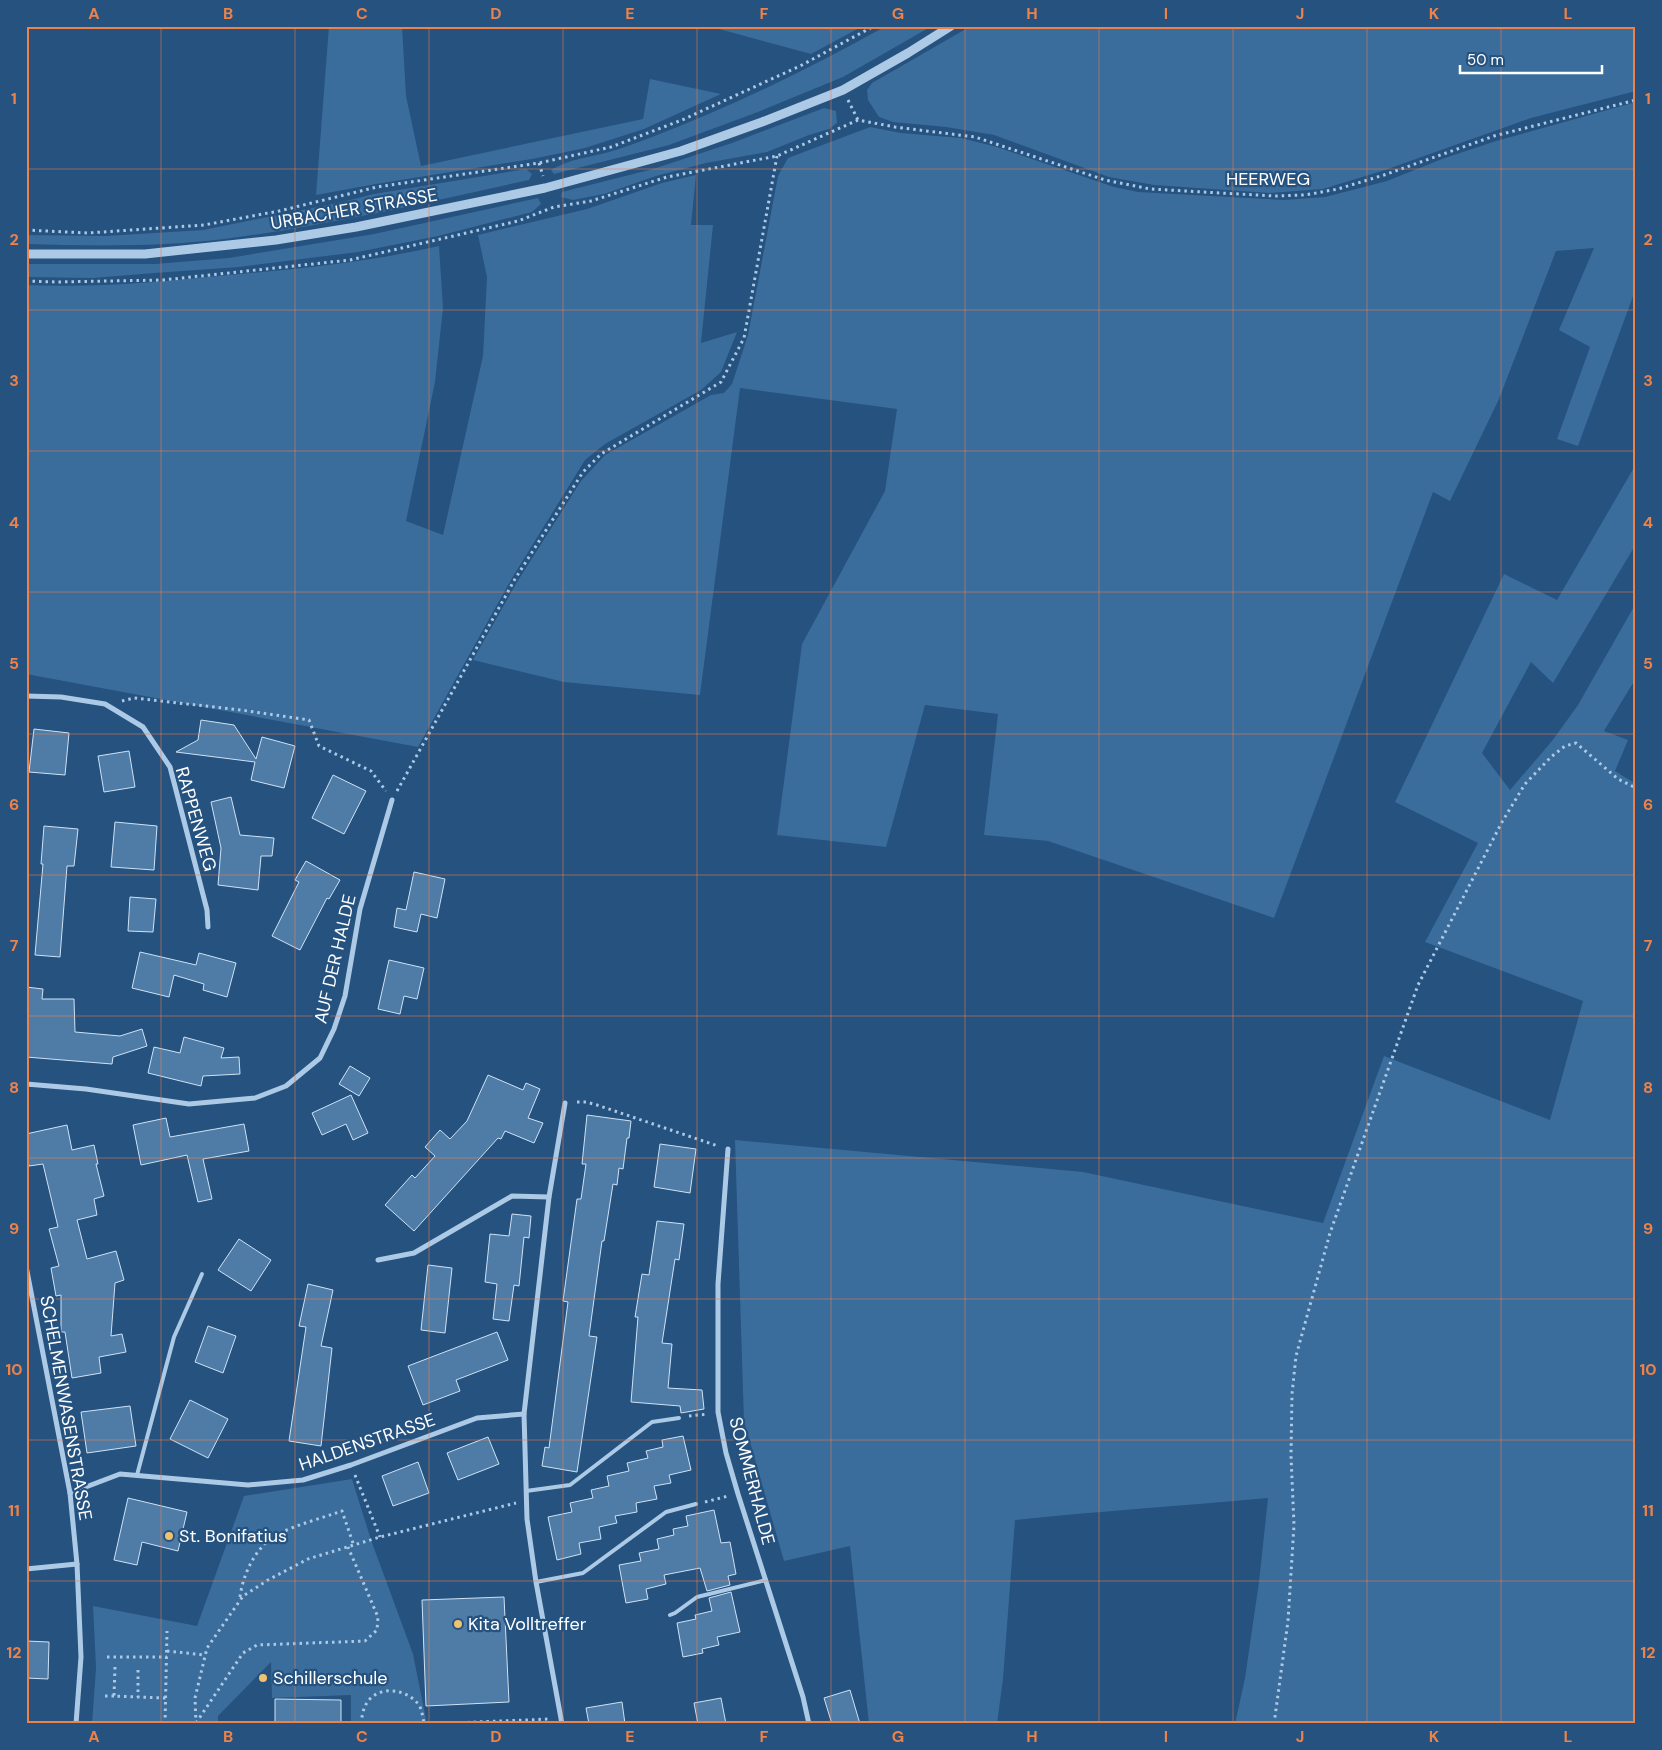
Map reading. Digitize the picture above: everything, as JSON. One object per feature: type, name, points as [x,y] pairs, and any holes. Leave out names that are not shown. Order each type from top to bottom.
[{"type":"street","name":"URBACHER STRASSE","points":[[26,254],[145,254],[276,240],[356,227],[546,188],[681,151],[843,90],[951,26]]},
{"type":"street","name":"RAPPENWEG","points":[[26,696],[61,697],[105,704],[143,727],[170,767],[207,910],[208,928]]},
{"type":"street","name":"AUF DER HALDE","points":[[26,1084],[86,1089],[188,1104],[255,1098],[286,1086],[320,1058],[334,1029],[345,996],[360,909],[392,800]]},
{"type":"street","points":[[561,1721],[536,1582],[526,1500],[524,1414],[549,1196],[566,1103]]},
{"type":"street","name":"SOMMERHALDE","points":[[728,1149],[718,1284],[718,1412],[726,1453],[803,1697],[809,1724]]},
{"type":"street","points":[[378,1260],[414,1253],[512,1196],[549,1196]]},
{"type":"street","name":"SCHELMENWASENSTRASSE","points":[[26,1266],[70,1493],[77,1564],[81,1656],[76,1724]]},
{"type":"street","name":"HALDENSTRASSE","points":[[70,1493],[120,1474],[248,1485],[302,1480],[351,1465],[477,1418],[524,1414]]},
{"type":"street","points":[[26,1569],[77,1564]]},
{"type":"lane","points":[[136,1476],[174,1337],[202,1274]]},
{"type":"lane","points":[[526,1491],[570,1486],[652,1422],[679,1418]]},
{"type":"lane","points":[[536,1582],[583,1573],[666,1512],[696,1504]]},
{"type":"lane","points":[[670,1615],[675,1614],[697,1596],[766,1580]]},
{"type":"path","points":[[26,230],[88,233],[204,224],[279,211],[377,187],[539,163],[611,147],[682,120],[800,66],[874,26]]},
{"type":"path","points":[[26,281],[163,280],[350,260],[518,221],[554,207],[591,201],[667,176],[777,156],[858,120],[843,90]]},
{"type":"path","name":"HEERWEG","points":[[858,120],[895,127],[976,137],[1105,180],[1150,189],[1282,196],[1305,195],[1338,189],[1384,175],[1494,136],[1636,100]]},
{"type":"path","points":[[105,704],[134,698],[309,720],[320,746],[371,771],[392,800],[515,579],[582,472],[601,454],[721,382],[744,338],[777,156]]},
{"type":"path","points":[[1274,1724],[1288,1621],[1294,1525],[1291,1456],[1292,1394],[1296,1356],[1330,1233],[1418,985],[1502,822],[1525,784],[1550,757],[1565,746],[1576,743],[1618,779],[1636,788]]},
{"type":"path","points":[[586,1102],[728,1149]]},
{"type":"path","points":[[351,1465],[380,1537]]},
{"type":"path","points":[[196,1724],[195,1698],[207,1648],[243,1596],[268,1580],[308,1559],[380,1537],[526,1500]]},
{"type":"path","points":[[240,1600],[242,1584],[258,1552],[278,1534],[342,1511],[354,1546]]},
{"type":"path","points":[[196,1724],[243,1653],[257,1645],[365,1641],[377,1630],[378,1618],[348,1547]]},
{"type":"path","points":[[165,1724],[167,1631]]},
{"type":"path","points":[[167,1651],[205,1655]]},
{"type":"path","points":[[107,1657],[167,1658]]},
{"type":"path","points":[[114,1667],[114,1696]]},
{"type":"path","points":[[138,1670],[138,1697]]},
{"type":"path","points":[[361,1724],[362,1713],[367,1702],[384,1691],[406,1694],[414,1699],[420,1707],[426,1724],[561,1721]]},
{"type":"path","points":[[105,1696],[166,1698]]},
{"type":"shaded area","points":[[329,26],[402,26],[406,96],[421,166],[643,119],[650,79],[721,94],[644,129],[585,148],[532,159],[316,195]]},
{"type":"shaded area","points":[[708,26],[863,26],[811,54]]},
{"type":"shaded area","points":[[886,26],[932,26],[843,77],[758,112],[669,145],[554,174],[551,170],[573,161],[625,147],[712,112],[829,57]]},
{"type":"shaded area","points":[[971,26],[1636,26],[1636,91],[1531,118],[1385,170],[1323,189],[1270,193],[1154,185],[1109,177],[994,135],[946,127],[893,122],[879,117],[868,100],[867,90],[872,83]]},
{"type":"shaded area","points":[[1636,102],[1636,288],[1578,446],[1557,439],[1590,347],[1559,330],[1594,248],[1556,251],[1499,399],[1450,501],[1433,492],[1274,918],[1048,841],[984,835],[998,714],[925,705],[886,847],[777,835],[802,644],[885,491],[897,409],[740,388],[700,695],[564,682],[473,660],[517,582],[581,481],[605,455],[711,395],[724,393],[732,384],[748,335],[778,176],[788,158],[870,127],[901,133],[961,138],[997,147],[1114,187],[1138,192],[1284,200],[1325,197],[1387,181],[1442,159],[1496,141]]},
{"type":"shaded area","points":[[824,108],[836,111],[837,123],[829,129],[767,152],[706,163],[656,176],[604,194],[573,200],[561,197],[562,192],[653,169],[732,143]]},
{"type":"shaded area","points":[[526,169],[532,174],[529,180],[377,213],[263,234],[200,242],[150,245],[26,244],[26,235],[106,236],[203,230],[374,194]]},
{"type":"shaded area","points":[[696,175],[691,225],[713,225],[701,343],[737,332],[721,372],[701,390],[605,444],[585,460],[512,578],[418,747],[26,674],[26,285],[76,286],[178,280],[360,261],[439,246],[443,308],[435,382],[406,521],[443,535],[483,356],[487,277],[478,235],[587,209],[662,183]]},
{"type":"shaded area","points":[[538,198],[541,204],[532,212],[438,236],[358,252],[239,267],[93,278],[26,277],[26,264],[155,264],[229,258],[374,234]]},
{"type":"shaded area","points":[[1636,464],[1636,544],[1553,683],[1531,662],[1482,753],[1510,790],[1552,741],[1578,705],[1636,603],[1636,678],[1604,731],[1628,740],[1615,771],[1636,784],[1636,1724],[1235,1724],[1245,1678],[1259,1582],[1268,1498],[1015,1520],[1003,1679],[997,1724],[869,1724],[850,1546],[784,1561],[744,1421],[735,1140],[1083,1172],[1323,1223],[1384,1056],[1550,1120],[1583,1001],[1425,942],[1478,843],[1395,802],[1504,574],[1557,600]]},
{"type":"shaded area","points":[[352,1479],[371,1540],[413,1654],[427,1724],[351,1724],[351,1695],[272,1698],[271,1662],[218,1716],[218,1724],[92,1724],[96,1668],[93,1606],[197,1626],[244,1496]]},
{"type":"building","points":[[201,720],[234,725],[256,759],[262,737],[295,746],[284,788],[251,780],[255,762],[176,752],[198,740]]},
{"type":"building","points":[[34,729],[69,733],[65,775],[29,772]]},
{"type":"building","points":[[129,751],[135,787],[104,792],[98,756]]},
{"type":"building","points":[[333,775],[366,791],[344,834],[312,818]]},
{"type":"building","points":[[231,797],[240,835],[274,838],[272,856],[261,856],[258,890],[218,885],[221,848],[211,802]]},
{"type":"building","points":[[115,822],[157,826],[154,870],[111,867]]},
{"type":"building","points":[[44,826],[78,829],[74,866],[67,866],[60,957],[35,955],[43,864],[41,864]]},
{"type":"building","points":[[306,861],[340,880],[329,899],[327,898],[300,950],[272,936],[299,882],[295,880]]},
{"type":"building","points":[[414,872],[445,879],[437,918],[421,914],[417,932],[394,927],[397,908],[406,910]]},
{"type":"building","points":[[130,897],[156,899],[153,932],[128,931]]},
{"type":"building","points":[[140,952],[196,965],[199,953],[236,963],[227,997],[203,990],[204,984],[174,975],[169,997],[132,988]]},
{"type":"building","points":[[389,960],[424,968],[417,999],[404,996],[400,1014],[378,1009]]},
{"type":"building","points":[[26,987],[43,989],[42,999],[74,999],[75,1032],[120,1036],[142,1029],[147,1046],[113,1057],[112,1064],[26,1057]]},
{"type":"building","points":[[184,1037],[224,1048],[221,1058],[239,1057],[240,1074],[203,1076],[201,1086],[148,1073],[154,1047],[180,1053]]},
{"type":"building","points":[[350,1066],[370,1078],[359,1096],[339,1084]]},
{"type":"building","points":[[488,1075],[523,1090],[526,1083],[540,1089],[528,1118],[543,1123],[534,1143],[505,1131],[501,1139],[498,1138],[414,1231],[385,1205],[412,1175],[415,1178],[435,1156],[425,1147],[440,1130],[450,1139],[467,1121]]},
{"type":"building","points":[[351,1095],[368,1133],[353,1140],[346,1124],[322,1135],[312,1113]]},
{"type":"building","points":[[587,1115],[631,1121],[623,1169],[619,1168],[617,1185],[613,1184],[604,1241],[602,1241],[589,1336],[597,1337],[577,1472],[542,1466],[545,1447],[549,1448],[568,1302],[563,1301],[577,1199],[581,1199],[586,1164],[582,1164]]},
{"type":"building","points":[[166,1118],[170,1137],[244,1124],[249,1151],[203,1159],[212,1199],[198,1202],[187,1155],[141,1165],[133,1125]]},
{"type":"building","points":[[67,1125],[72,1150],[94,1145],[98,1164],[96,1164],[104,1196],[94,1199],[97,1215],[77,1220],[87,1259],[116,1251],[124,1280],[115,1283],[111,1336],[122,1334],[126,1352],[99,1357],[101,1373],[72,1378],[65,1332],[61,1332],[61,1295],[56,1296],[51,1268],[59,1266],[49,1229],[58,1227],[43,1164],[29,1166],[26,1152],[26,1134]]},
{"type":"building","points":[[660,1144],[696,1149],[690,1193],[654,1187]]},
{"type":"building","points":[[512,1214],[531,1216],[529,1238],[524,1237],[519,1286],[514,1285],[509,1321],[493,1319],[497,1284],[485,1282],[490,1234],[509,1236]]},
{"type":"building","points":[[657,1221],[684,1224],[679,1260],[675,1259],[662,1343],[672,1344],[668,1388],[702,1390],[704,1409],[681,1413],[680,1406],[631,1402],[638,1317],[635,1317],[642,1274],[649,1275]]},
{"type":"building","points":[[239,1239],[271,1260],[251,1291],[218,1270]]},
{"type":"building","points":[[428,1265],[452,1268],[445,1333],[421,1330]]},
{"type":"building","points":[[308,1284],[333,1290],[321,1346],[332,1348],[321,1446],[289,1441],[306,1327],[299,1326]]},
{"type":"building","points":[[208,1326],[236,1336],[223,1373],[195,1362]]},
{"type":"building","points":[[497,1332],[508,1360],[456,1380],[460,1391],[423,1405],[408,1366]]},
{"type":"building","points":[[190,1400],[228,1419],[208,1458],[170,1439]]},
{"type":"building","points":[[130,1406],[136,1446],[87,1453],[81,1412]]},
{"type":"building","points":[[683,1436],[691,1470],[669,1475],[671,1483],[654,1486],[657,1499],[636,1503],[637,1512],[615,1516],[617,1523],[599,1527],[601,1539],[579,1543],[581,1554],[557,1560],[548,1517],[572,1512],[570,1503],[593,1498],[591,1490],[609,1486],[607,1476],[629,1471],[627,1463],[648,1458],[646,1451],[663,1447],[662,1440]]},
{"type":"building","points":[[488,1437],[499,1464],[458,1480],[447,1453]]},
{"type":"building","points":[[418,1462],[429,1493],[393,1506],[382,1476]]},
{"type":"building","name":"St. Bonifatius","points":[[128,1498],[187,1512],[178,1551],[142,1542],[137,1565],[114,1560]]},
{"type":"building","points":[[714,1510],[721,1543],[730,1542],[736,1574],[728,1576],[730,1585],[707,1591],[700,1568],[664,1575],[666,1584],[646,1589],[648,1599],[626,1603],[619,1565],[641,1561],[639,1553],[659,1549],[657,1539],[674,1535],[673,1529],[688,1526],[686,1516]]},
{"type":"building","points":[[731,1592],[740,1632],[717,1637],[719,1645],[702,1649],[703,1653],[683,1657],[677,1623],[696,1619],[695,1615],[712,1611],[709,1598]]},
{"type":"building","points":[[504,1597],[509,1702],[426,1706],[422,1600]]},
{"type":"building","points":[[26,1641],[49,1642],[48,1679],[26,1678]]},
{"type":"building","points":[[850,1690],[860,1724],[832,1724],[824,1698]]},
{"type":"building","points":[[721,1698],[726,1724],[698,1724],[694,1703]]},
{"type":"building","points":[[275,1699],[341,1700],[341,1724],[275,1724]]},
{"type":"building","points":[[622,1702],[625,1724],[589,1724],[586,1708]]},
{"type":"place","name":"St. Bonifatius","points":[[169,1536]]},
{"type":"place","name":"Kita Volltreffer","points":[[458,1624]]},
{"type":"place","name":"Schillerschule","points":[[263,1678]]}]
